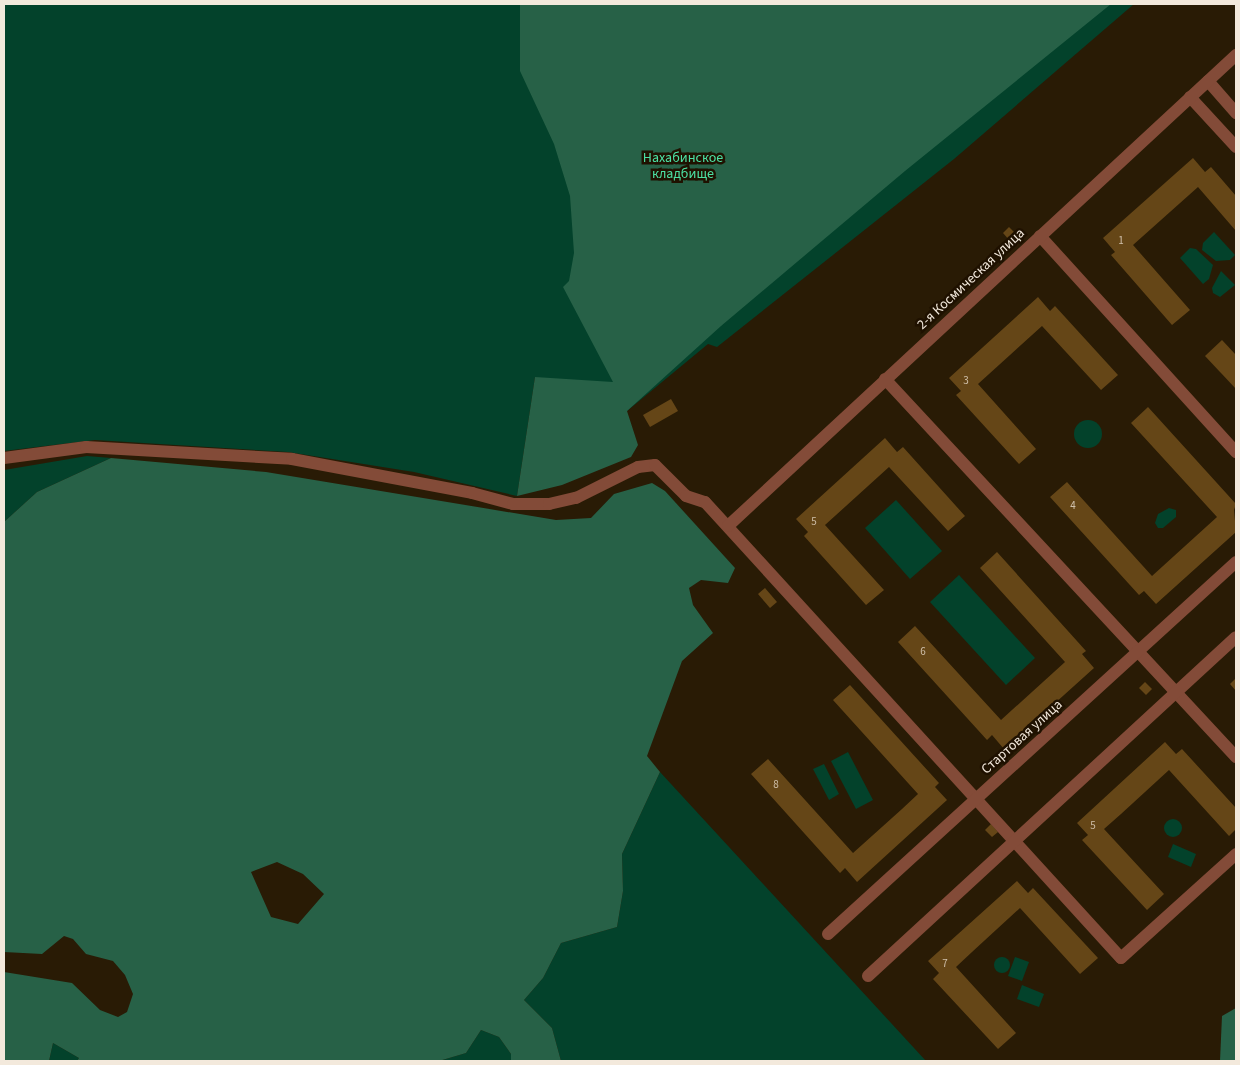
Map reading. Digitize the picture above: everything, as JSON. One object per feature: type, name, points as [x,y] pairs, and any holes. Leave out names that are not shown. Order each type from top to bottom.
[{"type":"street","name":"2-я Космическая улица","points":[[728,526],[1236,55]]},
{"type":"street","points":[[1208,81],[1236,113]]},
{"type":"street","points":[[1190,97],[1236,147]]},
{"type":"street","points":[[1040,236],[1236,452]]},
{"type":"street","points":[[885,379],[1236,757]]},
{"type":"street","points":[[4,458],[86,447],[292,460],[472,493],[513,504],[550,504],[576,498],[638,467],[655,465],[686,496],[706,502],[1121,958],[1236,854]]},
{"type":"street","name":"Стартовая улица","points":[[828,934],[1236,562]]},
{"type":"street","points":[[868,976],[1236,637]]},
{"type":"green space","points":[[4,4],[1134,4],[954,159],[717,347],[708,344],[627,411],[535,377],[517,496],[414,472],[288,452],[95,440],[4,451]]},
{"type":"green space","name":"Нахабинское кладбище","points":[[520,4],[1111,4],[905,171],[721,326],[627,411],[638,445],[631,457],[562,485],[517,496],[535,377],[613,382],[563,287],[569,281],[574,253],[570,196],[554,144],[520,71]]},
{"type":"green space","points":[[1214,232],[1235,255],[1230,260],[1216,261],[1202,250],[1203,243]]},
{"type":"green space","points":[[1190,248],[1196,249],[1213,265],[1209,279],[1203,284],[1180,258]]},
{"type":"green space","points":[[1221,271],[1235,285],[1220,297],[1213,293],[1212,288]]},
{"type":"green space","points":[[1088,420],[1098,424],[1102,434],[1098,444],[1088,448],[1078,444],[1074,434],[1078,424]]},
{"type":"green space","points":[[87,456],[111,458],[37,492],[4,522],[4,470]]},
{"type":"green space","points":[[111,458],[266,472],[556,520],[591,518],[614,494],[652,483],[665,491],[735,568],[728,583],[701,580],[689,588],[693,605],[713,633],[682,661],[647,756],[660,772],[622,854],[623,891],[617,927],[561,943],[543,978],[524,1000],[552,1028],[561,1061],[511,1061],[511,1054],[499,1037],[481,1030],[466,1053],[439,1061],[77,1061],[79,1058],[53,1043],[49,1061],[4,1061],[4,972],[72,983],[100,1010],[118,1017],[127,1012],[133,994],[125,975],[113,961],[86,954],[73,939],[64,936],[42,954],[4,952],[4,522],[37,492]],"holes":[[[277,862],[303,874],[324,894],[298,924],[271,917],[251,872]]]},
{"type":"green space","points":[[896,500],[942,551],[910,579],[865,528]]},
{"type":"green space","points":[[1169,508],[1176,510],[1176,517],[1163,528],[1158,528],[1155,523],[1158,514]]},
{"type":"green space","points":[[959,575],[1035,658],[1006,685],[930,602]]},
{"type":"green space","points":[[848,752],[873,800],[856,809],[831,761]]},
{"type":"green space","points":[[824,764],[839,794],[829,800],[813,769]]},
{"type":"green space","points":[[660,772],[926,1061],[561,1061],[552,1028],[524,1000],[543,978],[561,943],[617,927],[623,891],[622,854]]},
{"type":"green space","points":[[1169,819],[1177,819],[1182,824],[1180,835],[1169,837],[1164,832],[1164,824]]},
{"type":"green space","points":[[1173,844],[1196,854],[1191,867],[1168,857]]},
{"type":"green space","points":[[999,957],[1005,957],[1010,962],[1008,971],[999,973],[994,968],[994,962]]},
{"type":"green space","points":[[1015,957],[1029,962],[1022,981],[1008,976]]},
{"type":"green space","points":[[1022,985],[1044,994],[1039,1007],[1017,999]]},
{"type":"green space","points":[[1236,1008],[1236,1061],[1220,1061],[1222,1016]]},
{"type":"green space","points":[[481,1030],[499,1037],[511,1054],[511,1061],[439,1061],[466,1053]]},
{"type":"green space","points":[[53,1043],[79,1058],[77,1061],[49,1061]]},
{"type":"building","points":[[1193,158],[1205,172],[1211,167],[1236,196],[1236,231],[1198,187],[1133,245],[1190,310],[1172,325],[1111,255],[1115,252],[1103,238]]},
{"type":"building","points":[[1009,227],[1017,235],[1010,241],[1003,233]]},
{"type":"building","points":[[1038,297],[1050,311],[1055,306],[1118,375],[1101,390],[1042,326],[978,384],[1036,449],[1019,464],[956,395],[961,391],[949,378]]},
{"type":"building","points":[[1222,340],[1236,355],[1236,389],[1205,356]]},
{"type":"building","points":[[671,399],[678,411],[650,427],[643,415]]},
{"type":"building","points":[[1148,407],[1236,504],[1234,510],[1236,532],[1156,604],[1144,591],[1139,595],[1050,497],[1067,482],[1152,576],[1217,517],[1131,423]]},
{"type":"building","points":[[885,438],[897,452],[903,447],[965,516],[948,531],[889,467],[825,525],[884,590],[866,605],[804,536],[808,532],[796,519]]},
{"type":"building","points":[[997,552],[1086,651],[1082,654],[1094,668],[1004,749],[992,735],[987,740],[898,642],[915,626],[1001,720],[1065,662],[980,568]]},
{"type":"building","points":[[765,588],[777,602],[770,608],[758,594]]},
{"type":"building","points":[[1236,678],[1236,691],[1230,684]]},
{"type":"building","points":[[1145,682],[1152,689],[1146,695],[1139,688]]},
{"type":"building","points":[[850,685],[939,783],[935,787],[947,800],[857,882],[845,868],[840,873],[751,774],[768,759],[853,853],[902,809],[918,794],[833,700]]},
{"type":"building","points":[[1165,742],[1176,754],[1182,749],[1236,808],[1236,829],[1229,836],[1169,770],[1104,829],[1164,894],[1147,910],[1082,840],[1088,835],[1077,823]]},
{"type":"building","points":[[991,824],[998,832],[992,837],[985,830]]},
{"type":"building","points":[[1017,881],[1028,893],[1033,888],[1098,958],[1080,974],[1020,908],[956,967],[1016,1033],[998,1049],[933,979],[939,973],[928,961]]}]
